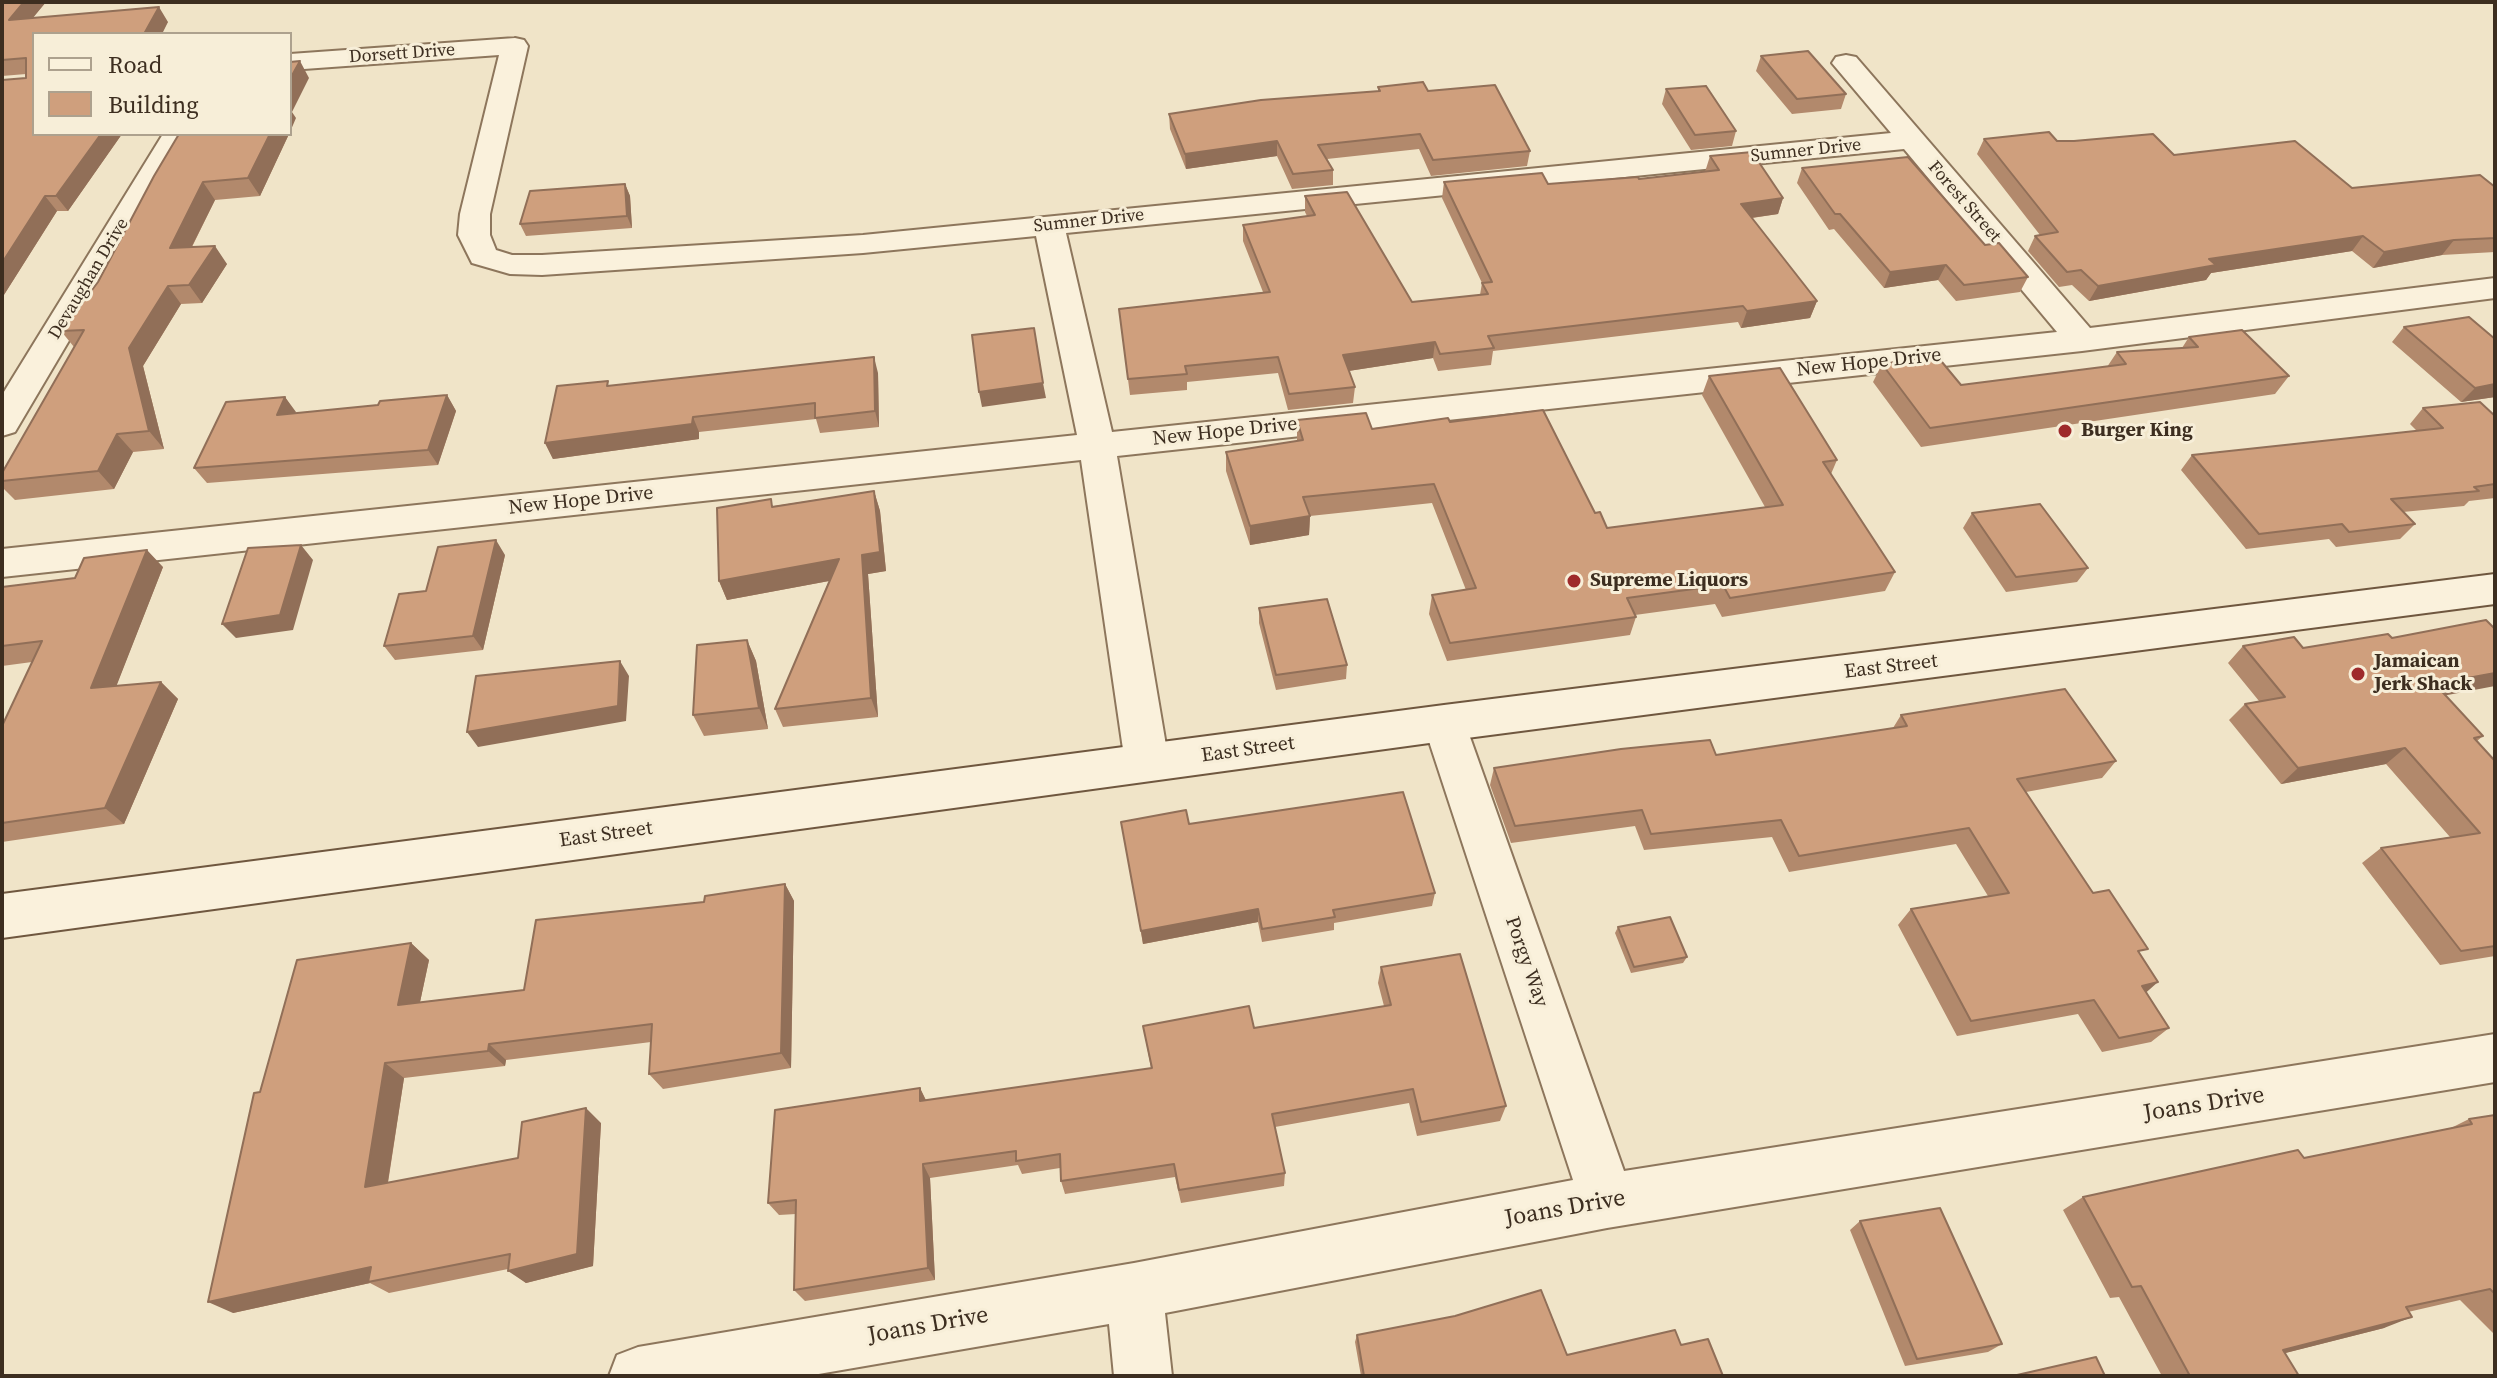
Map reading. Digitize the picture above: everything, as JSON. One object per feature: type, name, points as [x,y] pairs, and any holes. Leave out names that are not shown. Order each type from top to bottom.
[{"type":"main road","name":"East Street","points":[[2,916],[1444,723],[2495,589]]},
{"type":"street","name":"Dorsett Drive","points":[[292,62],[515,46]]},
{"type":"street","name":"Sumner Drive","points":[[515,46],[475,214],[474,235],[483,256],[510,264],[542,265],[863,244],[1911,140]]},
{"type":"street","name":"Forest Street","points":[[1846,63],[2082,340]]},
{"type":"street","name":"Devaughan Drive","points":[[2,424],[176,136]]},
{"type":"street","points":[[1049,225],[1097,446],[1147,763]]},
{"type":"street","name":"New Hope Drive","points":[[2,563],[2082,340],[2436,293],[2495,288]]},
{"type":"street","points":[[2436,293],[2471,324]]},
{"type":"street","name":"Porgy Way","points":[[1444,723],[1607,1201]]},
{"type":"street","name":"Joans Drive","points":[[638,1376],[1134,1291],[1607,1201],[2495,1058]]},
{"type":"street","points":[[1134,1291],[1143,1376]]},
{"type":"building","points":[[2,2],[24,2],[9,20],[159,7],[145,32],[32,32],[32,136],[100,136],[56,196],[45,196],[2,263],[2,80],[26,78],[26,58],[2,60]]},
{"type":"building","points":[[1808,51],[1846,94],[1797,99],[1761,56]]},
{"type":"building","points":[[300,61],[292,75],[292,62]]},
{"type":"building","points":[[1423,82],[1428,91],[1495,85],[1530,151],[1433,160],[1420,134],[1318,145],[1333,170],[1293,174],[1277,141],[1185,154],[1169,114],[1261,100],[1380,91],[1378,87]]},
{"type":"building","points":[[1706,86],[1736,131],[1695,135],[1666,89]]},
{"type":"building","points":[[2049,132],[2057,141],[2153,134],[2174,155],[2295,141],[2352,188],[2480,175],[2495,187],[2495,238],[2454,240],[2384,252],[2363,236],[2209,259],[2216,265],[2098,286],[2081,270],[2067,272],[2035,236],[2058,232],[1984,139]]},
{"type":"building","points":[[178,136],[269,136],[248,178],[203,182],[170,248],[215,246],[189,285],[168,286],[129,348],[149,431],[117,434],[98,471],[2,481],[2,473],[84,330],[61,331],[98,282]]},
{"type":"building","points":[[1752,152],[1783,198],[1741,204],[1817,301],[1747,311],[1743,306],[1488,336],[1494,348],[1440,354],[1435,342],[1343,355],[1355,387],[1289,394],[1278,357],[1185,366],[1187,374],[1128,379],[1119,309],[1270,292],[1243,225],[1315,215],[1305,196],[1347,192],[1412,302],[1488,294],[1482,283],[1492,282],[1444,182],[1542,173],[1548,184],[1639,179],[1719,170],[1710,156]]},
{"type":"building","points":[[1908,157],[1985,245],[1999,243],[2028,277],[1964,285],[1946,265],[1890,272],[1840,214],[1835,214],[1802,168]]},
{"type":"building","points":[[625,184],[627,216],[520,224],[530,191]]},
{"type":"building","points":[[2469,317],[2495,339],[2495,384],[2475,388],[2404,327]]},
{"type":"building","points":[[1034,328],[1043,383],[979,392],[972,335]]},
{"type":"building","points":[[2242,330],[2289,376],[1930,428],[1882,364],[1937,356],[1961,385],[2126,364],[2117,352],[2198,347],[2189,337]]},
{"type":"building","points":[[874,357],[875,411],[815,418],[815,403],[693,417],[692,424],[545,443],[557,386],[608,381],[607,386]]},
{"type":"building","points":[[1780,368],[1837,460],[1823,462],[1895,572],[1730,598],[1723,585],[1627,598],[1636,617],[1450,643],[1432,595],[1476,588],[1434,484],[1303,497],[1310,516],[1250,526],[1226,452],[1303,440],[1297,420],[1366,413],[1372,429],[1448,418],[1450,422],[1543,410],[1595,513],[1600,512],[1607,528],[1783,505],[1709,376]]},
{"type":"building","points":[[447,395],[428,450],[194,468],[226,402],[285,397],[277,415]]},
{"type":"building","points":[[2480,402],[2495,416],[2495,484],[2474,487],[2479,491],[2391,499],[2415,524],[2349,532],[2342,524],[2259,534],[2192,455],[2443,428],[2423,408]]},
{"type":"building","points":[[874,491],[880,552],[862,555],[871,698],[775,709],[839,559],[719,581],[717,508],[771,499],[772,507]]},
{"type":"building","points":[[2040,504],[2088,568],[2016,577],[1972,513]]},
{"type":"building","points":[[496,540],[473,636],[384,646],[399,594],[426,591],[438,547]]},
{"type":"building","points":[[301,545],[280,615],[222,624],[248,548]]},
{"type":"building","points":[[147,550],[91,688],[161,682],[105,808],[2,823],[2,726],[42,641],[2,646],[2,587],[75,578],[84,558]]},
{"type":"building","points":[[1327,599],[1347,665],[1276,675],[1259,608]]},
{"type":"building","points":[[2486,620],[2495,629],[2495,673],[2435,684],[2483,736],[2474,738],[2495,761],[2495,946],[2461,951],[2381,848],[2480,833],[2405,748],[2298,768],[2245,704],[2285,697],[2243,646],[2294,637],[2303,648],[2388,634],[2392,638]]},
{"type":"building","points":[[747,640],[759,708],[693,715],[697,645]]},
{"type":"building","points":[[620,661],[618,706],[467,732],[476,676]]},
{"type":"building","points":[[2065,689],[2116,761],[2017,779],[2093,893],[2109,890],[2148,949],[2138,951],[2158,982],[2142,986],[2169,1028],[2119,1038],[2094,1000],[1971,1021],[1911,909],[2009,893],[1969,828],[1799,856],[1781,820],[1651,834],[1642,810],[1515,826],[1494,768],[1621,749],[1710,740],[1716,755],[1907,726],[1901,715]]},
{"type":"building","points":[[1403,792],[1435,893],[1333,910],[1335,917],[1262,929],[1258,909],[1141,931],[1121,822],[1186,810],[1189,824]]},
{"type":"building","points":[[785,884],[781,1053],[649,1074],[652,1024],[489,1044],[488,1051],[385,1063],[365,1187],[518,1158],[522,1122],[586,1108],[577,1254],[508,1271],[510,1254],[368,1282],[371,1267],[208,1302],[254,1093],[260,1092],[297,960],[411,943],[398,1005],[524,990],[536,920],[704,902],[705,896]]},
{"type":"building","points":[[1670,917],[1687,957],[1634,967],[1618,927]]},
{"type":"building","points":[[1460,954],[1506,1106],[1421,1122],[1413,1089],[1272,1114],[1285,1173],[1179,1190],[1174,1164],[1061,1181],[1060,1154],[1016,1161],[1016,1151],[923,1164],[928,1268],[794,1290],[796,1200],[768,1203],[775,1110],[920,1088],[920,1101],[1152,1068],[1143,1026],[1249,1006],[1254,1028],[1391,1005],[1381,967]]},
{"type":"building","points":[[2495,1115],[2495,1294],[2490,1289],[2406,1307],[2412,1317],[2283,1350],[2299,1376],[2190,1376],[2141,1286],[2132,1287],[2083,1197],[2298,1150],[2304,1158],[2472,1124],[2469,1119]]},
{"type":"building","points":[[1940,1208],[2002,1344],[1917,1359],[1860,1221]]},
{"type":"building","points":[[1541,1290],[1567,1355],[1675,1330],[1681,1345],[1708,1339],[1723,1376],[1364,1376],[1357,1335],[1455,1316]]},
{"type":"building","points":[[2096,1357],[2105,1376],[2017,1376],[2017,1375]]},
{"type":"place","name":"Burger King","points":[[2065,431]]},
{"type":"place","name":"Supreme Liquors","points":[[1574,581]]},
{"type":"place","name":"Jamaican Jerk Shack","points":[[2358,674]]}]
